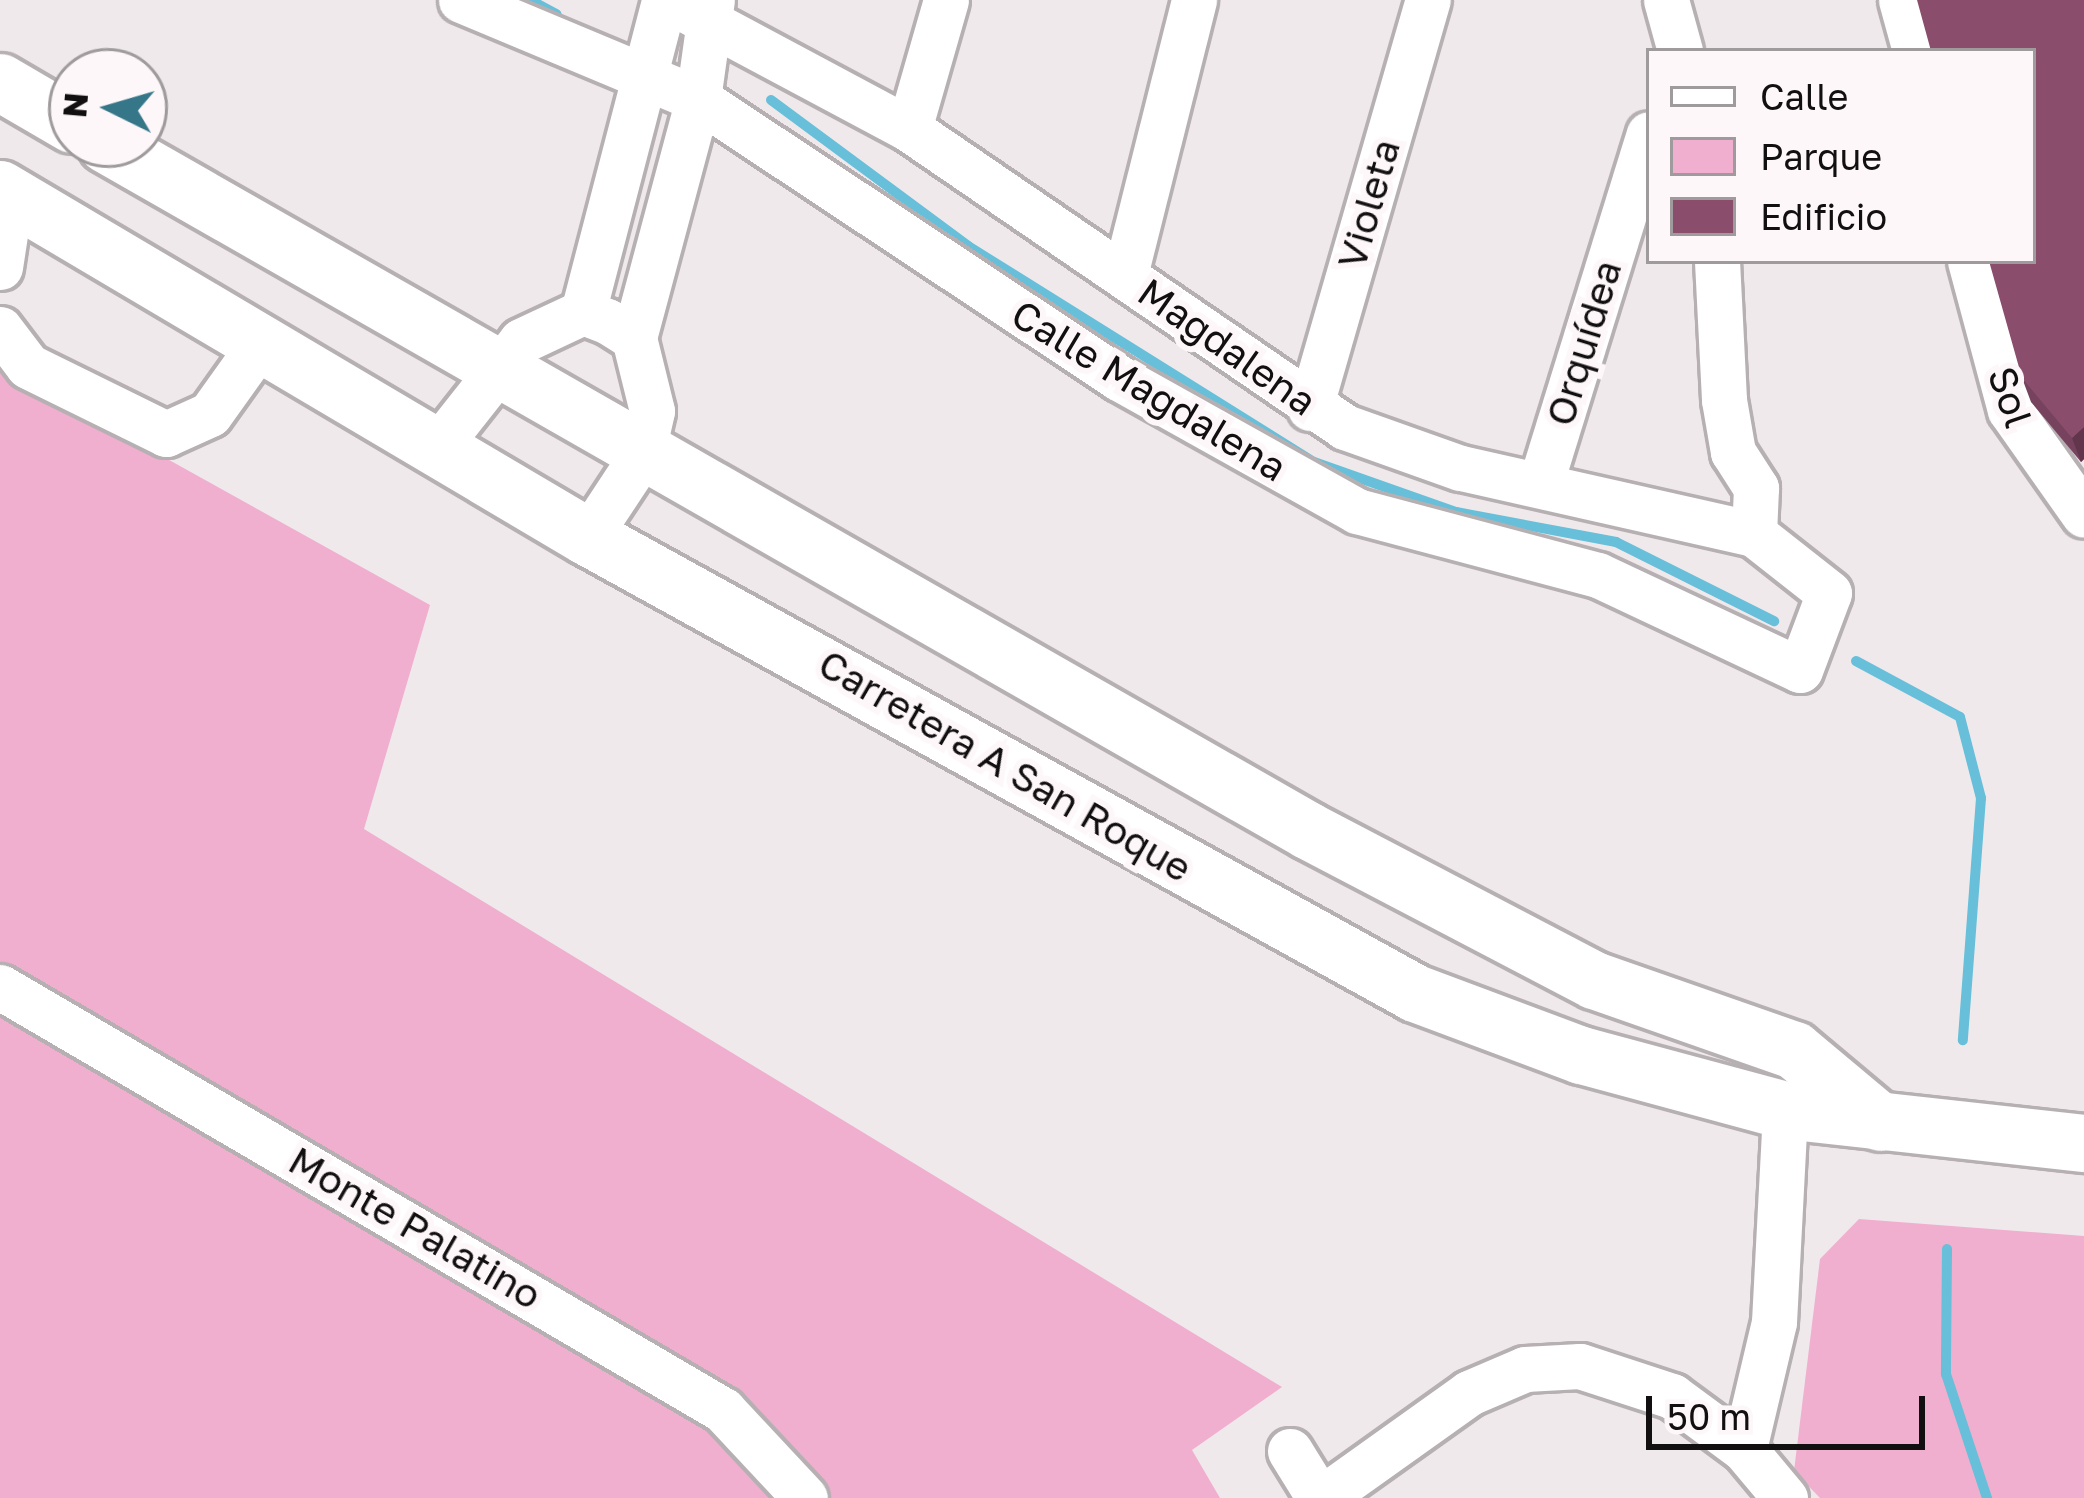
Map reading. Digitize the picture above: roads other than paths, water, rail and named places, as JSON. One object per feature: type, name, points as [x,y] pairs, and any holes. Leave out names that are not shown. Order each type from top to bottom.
[{"type":"main road","points":[[0,82],[48,110]]},
{"type":"main road","points":[[147,168],[642,455],[1512,938],[1594,980],[1794,1050],[1880,1122]]},
{"type":"main road","name":"Carretera A San Roque","points":[[5,192],[439,445],[588,538],[1415,993],[1581,1055],[1785,1110],[2084,1143]]},
{"type":"street","name":"Calle Magdalena","points":[[461,0],[698,98],[1119,378],[1357,511],[1598,575],[1800,670],[1828,593]]},
{"type":"street","points":[[439,445],[492,369],[583,312],[650,77],[665,0]]},
{"type":"street","name":"Magdalena","points":[[665,0],[712,8],[909,129],[1310,408],[1397,448],[1754,534],[1828,593]]},
{"type":"street","points":[[909,129],[946,0]]},
{"type":"street","points":[[1125,275],[1194,0]]},
{"type":"street","name":"Violeta","points":[[1310,408],[1428,0]]},
{"type":"street","points":[[1901,0],[1914,48]]},
{"type":"street","points":[[588,538],[642,455],[651,388],[634,338],[698,98],[712,8]]},
{"type":"street","name":"Orquídea","points":[[1541,482],[1646,144]]},
{"type":"street","points":[[0,267],[5,192]]},
{"type":"street","points":[[1718,264],[1724,400],[1733,452],[1756,488],[1754,534]]},
{"type":"street","name":"Sol","points":[[1971,264],[2010,410],[2084,515]]},
{"type":"street","points":[[583,312],[634,338]]},
{"type":"street","points":[[0,329],[28,366],[166,434],[210,414],[262,341]]},
{"type":"street","name":"Monte Palatino","points":[[0,987],[723,1410],[805,1498]]},
{"type":"street","points":[[1758,1480],[1774,1322],[1785,1110]]},
{"type":"street","points":[[1290,1451],[1321,1498],[1469,1393],[1525,1369],[1619,1374],[1672,1396],[1758,1480]]},
{"type":"waterway","points":[[530,0],[556,14]]},
{"type":"waterway","points":[[771,100],[968,246],[1314,462],[1456,512],[1616,542],[1774,621]]},
{"type":"waterway","points":[[1856,661],[1960,717],[1981,798],[1963,1040]]},
{"type":"waterway","points":[[1947,1249],[1946,1374],[1987,1498]]}]
